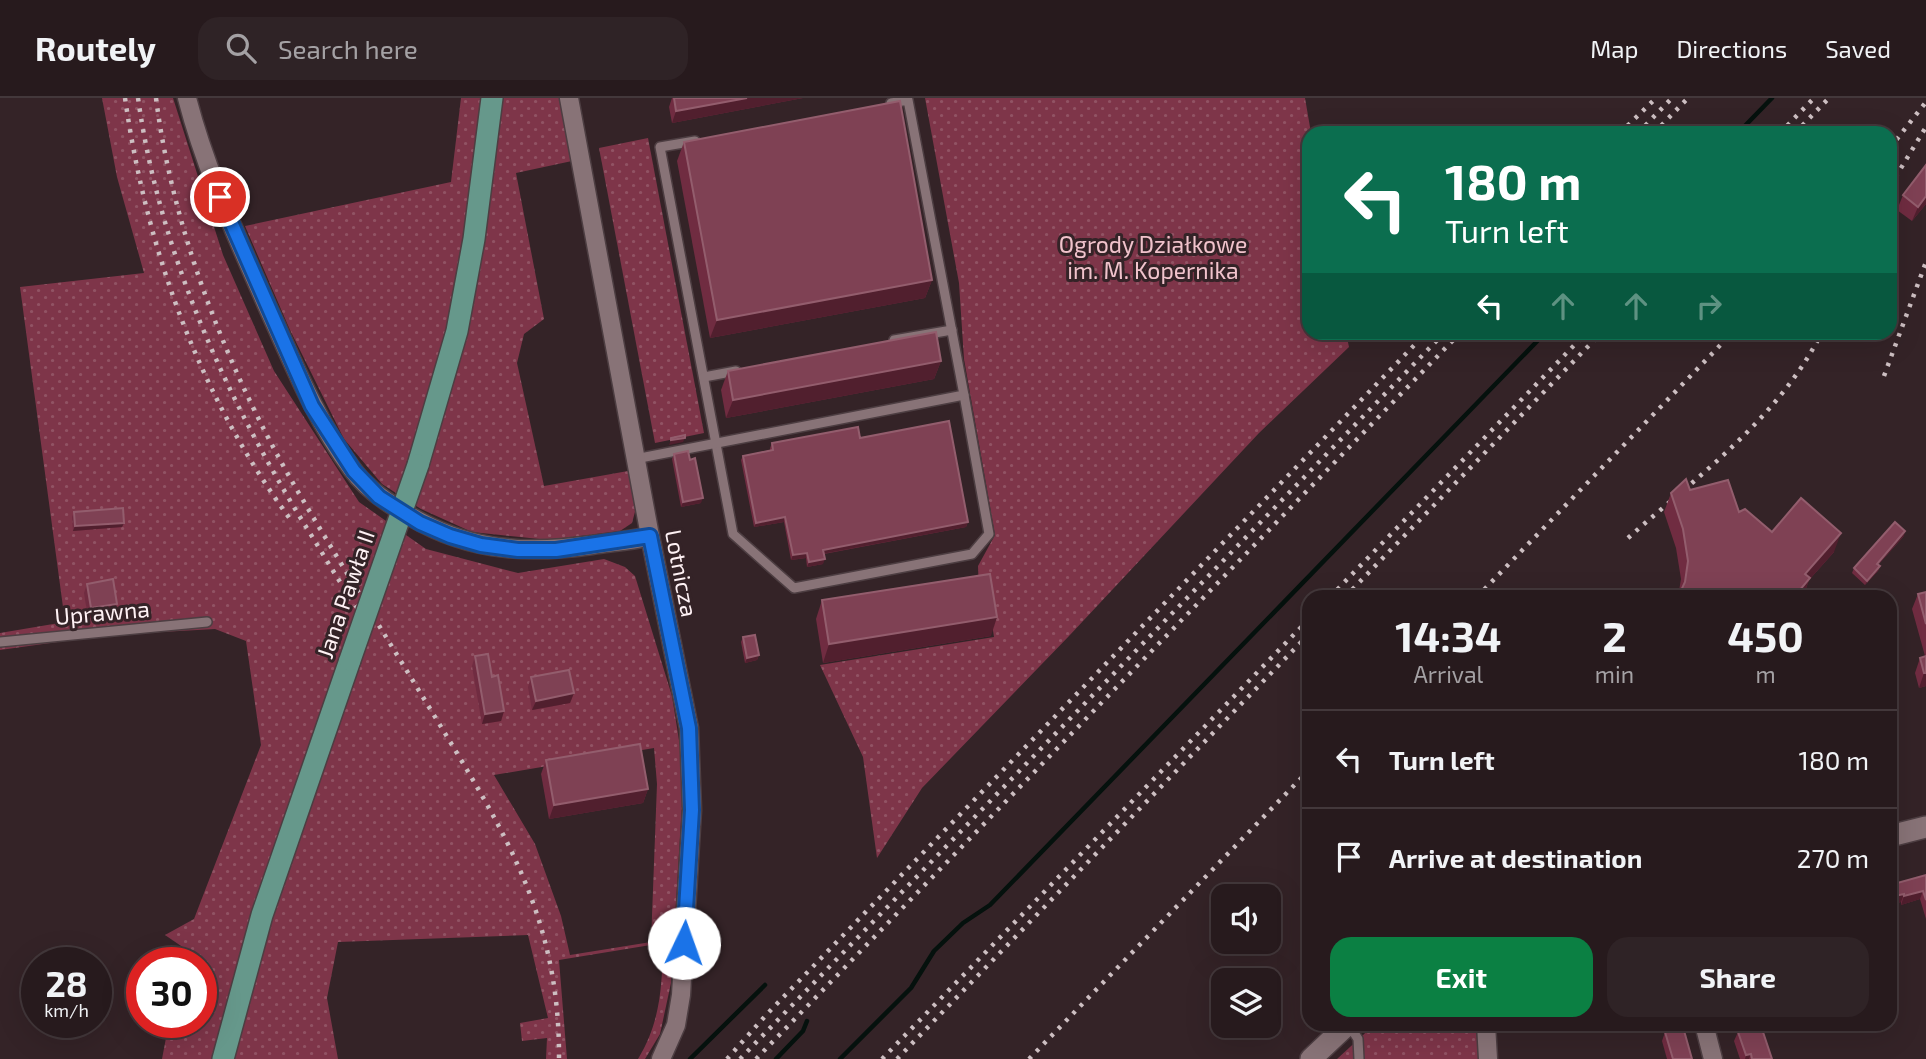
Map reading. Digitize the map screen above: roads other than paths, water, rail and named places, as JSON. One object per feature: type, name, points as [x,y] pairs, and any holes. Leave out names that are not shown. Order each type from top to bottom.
[{"type":"main road","name":"Jana Pawła II","points":[[223,1059],[262,915],[418,465],[457,331],[474,239],[492,98]]},
{"type":"street","points":[[187,98],[197,135],[220,197],[312,406],[354,471],[379,497],[420,523],[481,545],[518,550],[556,550],[650,536]]},
{"type":"street","name":"Lotnicza","points":[[569,98],[635,459],[689,728],[692,810],[681,995],[676,1025],[661,1059]]},
{"type":"street","points":[[1897,834],[1926,827]]},
{"type":"street","points":[[1311,1059],[1341,1031]]},
{"type":"street","points":[[1487,1031],[1489,1059]]},
{"type":"street","points":[[1706,1031],[1713,1059]]},
{"type":"lane","points":[[699,140],[660,147],[733,534],[794,588],[972,554],[989,534],[908,100],[882,105]]},
{"type":"lane","points":[[881,343],[951,330]]},
{"type":"lane","points":[[704,377],[744,369]]},
{"type":"lane","points":[[635,459],[964,395]]},
{"type":"lane","name":"Uprawna","points":[[0,642],[207,622]]},
{"type":"lane","points":[[1352,1031],[1358,1040],[1359,1059]]},
{"type":"waterway","points":[[1745,126],[1772,98]]},
{"type":"waterway","points":[[840,1059],[911,988],[934,951],[963,923],[990,905],[1538,340]]},
{"type":"waterway","points":[[690,1059],[765,985]]},
{"type":"waterway","points":[[776,1059],[803,1031],[807,1021]]},
{"type":"railway","points":[[125,98],[147,212],[182,321],[231,426],[293,523]]},
{"type":"railway","points":[[138,98],[162,213],[200,323],[250,429],[278,480],[337,578],[369,624]]},
{"type":"railway","points":[[156,98],[164,149],[190,251],[207,301],[249,398],[297,490],[480,792],[521,873],[537,915],[549,960],[557,1007],[559,1059]]},
{"type":"railway","points":[[1627,126],[1656,98]]},
{"type":"railway","points":[[1645,126],[1672,98]]},
{"type":"railway","points":[[1661,126],[1688,98]]},
{"type":"railway","points":[[1787,126],[1814,98]]},
{"type":"railway","points":[[1802,126],[1829,98]]},
{"type":"railway","points":[[1897,139],[1926,102]]},
{"type":"railway","points":[[1897,175],[1926,127]]},
{"type":"railway","points":[[1884,376],[1926,262]]},
{"type":"railway","points":[[727,1059],[767,1014],[1419,340]]},
{"type":"railway","points":[[740,1059],[1437,340]]},
{"type":"railway","points":[[756,1059],[1453,340]]},
{"type":"railway","points":[[1337,590],[1579,340]]},
{"type":"railway","points":[[1352,590],[1594,340]]},
{"type":"railway","points":[[1484,590],[1725,340]]},
{"type":"railway","points":[[1628,538],[1709,468],[1760,419],[1783,392],[1817,340]]},
{"type":"railway","points":[[882,1059],[1302,626]]},
{"type":"railway","points":[[897,1059],[1302,641]]},
{"type":"railway","points":[[1029,1059],[1302,777]]},
{"type":"park label","name":"Ogrody Działkowe im. M. Kopernika","points":[[1153,257]]}]
